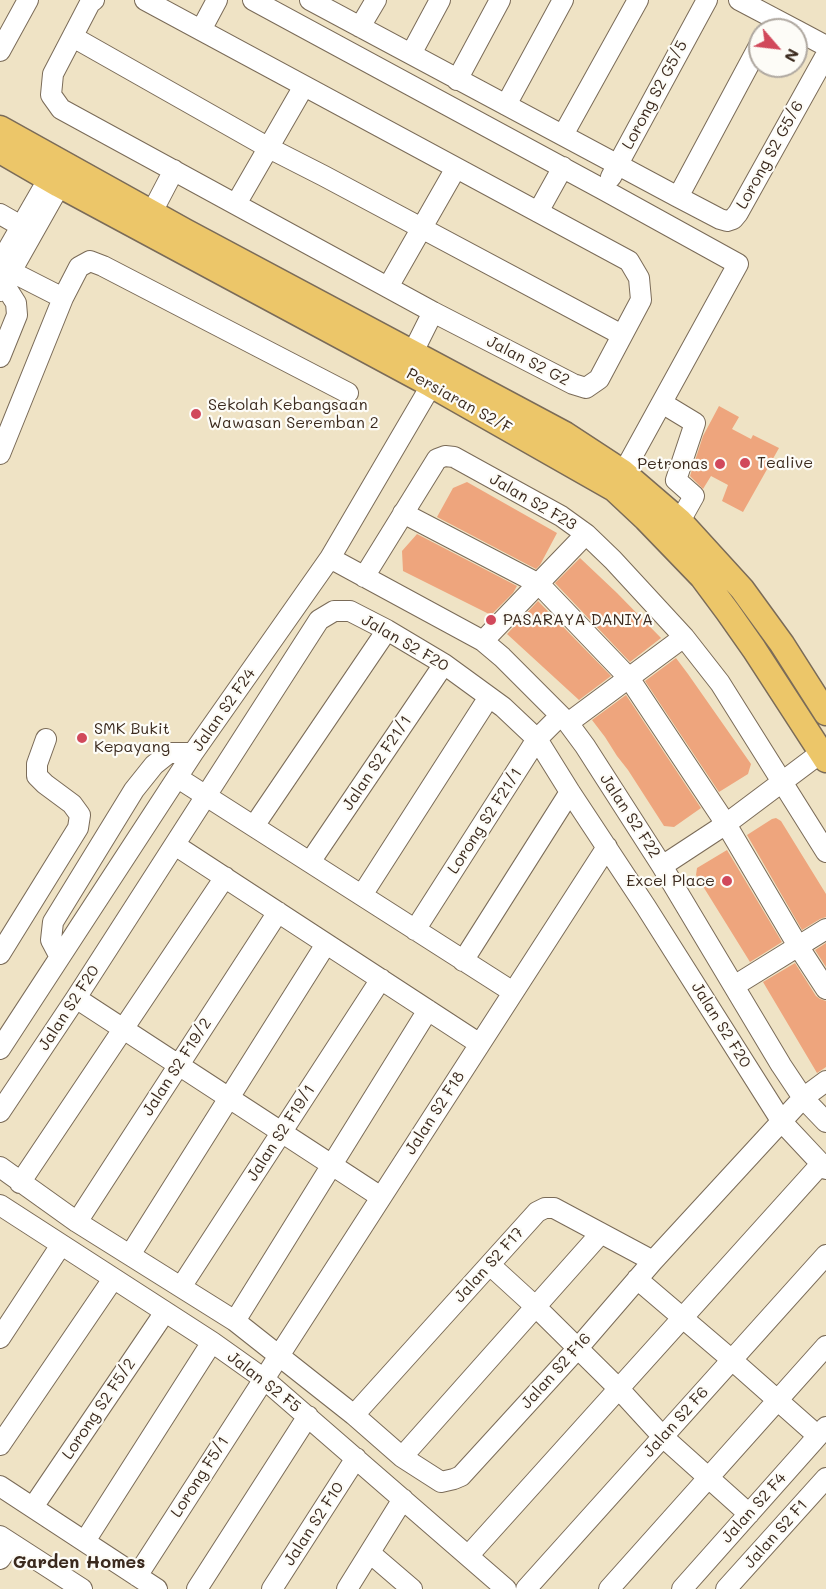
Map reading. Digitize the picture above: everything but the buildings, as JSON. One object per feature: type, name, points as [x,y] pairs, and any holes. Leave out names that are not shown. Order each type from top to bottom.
[{"type":"main road","name":"Persiaran S2/F","points":[[0,128],[59,173],[436,376],[619,481],[680,521],[742,589],[822,703]]},
{"type":"main road","name":"Persiaran S2/F","points":[[0,151],[152,212],[413,352],[436,376]]},
{"type":"main road","name":"Persiaran S2/F","points":[[619,481],[646,519],[702,577],[825,754]]},
{"type":"street","points":[[0,51],[28,0]]},
{"type":"street","name":"Jalan S2 G2","points":[[94,0],[90,3],[53,74],[51,95],[62,109],[433,312],[573,384],[586,388],[599,379],[641,300],[639,278],[629,261],[145,0]]},
{"type":"street","points":[[201,30],[218,0]]},
{"type":"street","points":[[253,0],[738,264],[619,481]]},
{"type":"street","points":[[360,27],[376,0]]},
{"type":"street","points":[[411,54],[440,0]]},
{"type":"street","points":[[458,80],[500,0]]},
{"type":"street","points":[[506,105],[564,0]]},
{"type":"street","points":[[563,135],[638,0]]},
{"type":"street","name":"Lorong S2 G5/5","points":[[604,190],[707,0]]},
{"type":"street","points":[[740,0],[762,18]]},
{"type":"street","points":[[313,1],[678,197],[748,66]]},
{"type":"street","points":[[808,36],[826,46]]},
{"type":"street","points":[[73,37],[269,148],[622,335]]},
{"type":"street","name":"Lorong S2 G5/6","points":[[678,197],[720,219],[727,221],[733,219],[826,54]]},
{"type":"street","points":[[236,204],[304,86]]},
{"type":"street","points":[[538,212],[563,167]]},
{"type":"street","points":[[388,287],[456,168]]},
{"type":"street","points":[[152,212],[174,170]]},
{"type":"street","points":[[0,357],[17,315],[16,303],[3,275],[21,226],[59,173]]},
{"type":"street","points":[[3,275],[59,173]]},
{"type":"street","points":[[0,214],[21,226]]},
{"type":"street","points":[[0,454],[63,298],[79,267],[90,261],[348,393]]},
{"type":"street","points":[[3,275],[63,298]]},
{"type":"street","points":[[413,352],[433,312]]},
{"type":"street","name":"Jalan S2 F24","points":[[1,1044],[108,886],[193,753],[330,558],[436,376]]},
{"type":"street","points":[[662,403],[695,423],[676,480],[694,496],[680,521]]},
{"type":"street","name":"Jalan S2 F23","points":[[364,577],[437,459],[445,456],[454,457],[561,516],[586,534],[613,560],[684,637],[720,683],[826,852]]},
{"type":"street","points":[[403,513],[539,584],[629,678],[726,824],[826,989]]},
{"type":"street","points":[[483,641],[586,534]]},
{"type":"street","name":"Jalan S2 F22","points":[[330,558],[483,641],[502,657],[564,720],[585,746],[662,866],[781,1065],[803,1098],[826,1122]]},
{"type":"street","name":"Jalan S2 F20","points":[[0,1112],[175,845],[318,620],[334,611],[350,611],[444,664],[503,707],[537,740],[782,1122],[823,1167]]},
{"type":"street","points":[[254,826],[387,630]]},
{"type":"street","name":"Lorong S2 F21/1","points":[[415,930],[537,740],[629,678],[684,637]]},
{"type":"street","name":"Jalan S2 F21/1","points":[[310,862],[444,664]]},
{"type":"street","points":[[362,895],[489,697]]},
{"type":"street","points":[[0,954],[78,828],[80,814],[72,804],[37,776],[37,764],[46,739]]},
{"type":"street","points":[[60,957],[51,940],[53,922],[134,790],[154,765],[170,753],[193,753]]},
{"type":"street","points":[[662,866],[825,754]]},
{"type":"street","points":[[178,778],[513,992]]},
{"type":"street","points":[[464,961],[570,792]]},
{"type":"street","points":[[175,845],[480,1044]]},
{"type":"street","name":"Jalan S2 F18","points":[[264,1379],[607,847]]},
{"type":"street","points":[[60,858],[108,886]]},
{"type":"street","points":[[20,1183],[225,877]]},
{"type":"street","name":"Jalan S2 F19/2","points":[[76,1222],[278,912]]},
{"type":"street","points":[[734,986],[826,929]]},
{"type":"street","points":[[130,1255],[326,944]]},
{"type":"street","name":"Jalan S2 F19/1","points":[[181,1287],[381,979]]},
{"type":"street","points":[[76,998],[381,1197]]},
{"type":"street","points":[[235,1321],[428,1010]]},
{"type":"street","name":"Jalan S2 F16","points":[[76,1222],[235,1321],[354,1415],[402,1457],[441,1482],[461,1476],[578,1348],[653,1261],[803,1098],[826,1081]]},
{"type":"street","points":[[0,1167],[76,1222]]},
{"type":"street","points":[[468,1556],[682,1318],[823,1167]]},
{"type":"street","name":"Jalan S2 F17","points":[[354,1415],[537,1212],[545,1208],[554,1208],[653,1261]]},
{"type":"street","name":"Jalan S2 F5","points":[[3,1213],[61,1245],[212,1342],[264,1379],[506,1589]]},
{"type":"street","points":[[402,1457],[601,1233]]},
{"type":"street","points":[[0,1338],[61,1245]]},
{"type":"street","name":"Jalan S2 F6","points":[[526,1589],[826,1255]]},
{"type":"street","points":[[490,1265],[578,1348],[663,1437],[749,1514]]},
{"type":"street","points":[[637,1279],[778,1401],[822,1432]]},
{"type":"street","points":[[0,1445],[114,1280]]},
{"type":"street","name":"Lorong S2 F5/2","points":[[33,1508],[165,1312]]},
{"type":"street","points":[[85,1541],[212,1342]]},
{"type":"street","points":[[609,1589],[826,1347]]},
{"type":"street","name":"Lorong F5/1","points":[[137,1576],[264,1379]]},
{"type":"street","points":[[197,1589],[308,1416]]},
{"type":"street","name":"Jalan S2 F4","points":[[682,1589],[822,1432]]},
{"type":"street","name":"Jalan S2 F10","points":[[272,1589],[356,1458]]},
{"type":"street","name":"Jalan S2 F1","points":[[726,1589],[826,1478]]},
{"type":"street","points":[[0,1486],[157,1589]]},
{"type":"street","points":[[347,1589],[403,1499]]},
{"type":"street","points":[[0,1559],[5,1539],[58,1582],[82,1589]]},
{"type":"street","points":[[370,1553],[412,1589]]},
{"type":"place","name":"Sekolah Kebangsaan Wawasan Seremban 2","points":[[196,414]]},
{"type":"place","name":"Tealive","points":[[745,463]]},
{"type":"place","name":"Petronas","points":[[720,464]]},
{"type":"place","name":"PASARAYA DANIYA","points":[[491,620]]},
{"type":"place","name":"SMK Bukit Kepayang","points":[[82,738]]},
{"type":"place","name":"Excel Place","points":[[727,881]]},
{"type":"district","name":"Garden Homes","points":[[79,1562]]}]
